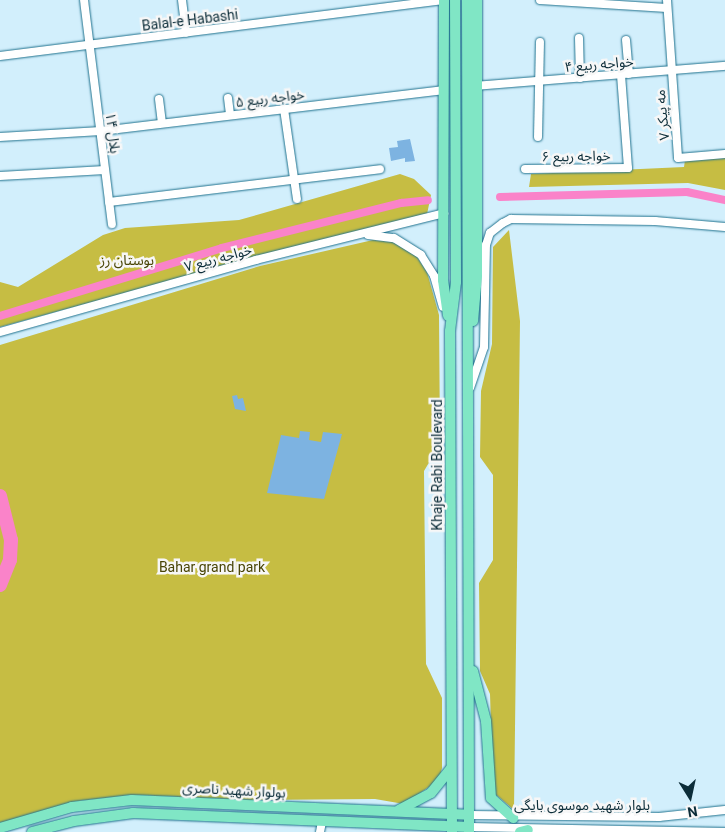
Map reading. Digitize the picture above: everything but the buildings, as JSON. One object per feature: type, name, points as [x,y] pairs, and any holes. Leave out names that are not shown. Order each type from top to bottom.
[{"type":"main road","points":[[443,0],[443,280],[450,331]]},
{"type":"main road","name":"Khaje Rabi Boulevard","points":[[452,829],[450,331],[456,282],[455,0]]},
{"type":"main road","points":[[466,0],[470,357],[469,830]]},
{"type":"main road","points":[[470,357],[477,275],[475,86],[477,0]]},
{"type":"main road","points":[[469,655],[486,721],[490,798],[513,818]]},
{"type":"main road","points":[[396,812],[431,793],[451,768]]},
{"type":"main road","name":"بولوار شهید ناصری","points":[[0,828],[72,807],[132,800],[469,815]]},
{"type":"main road","name":"بولوار شهید ناصری","points":[[32,832],[74,820],[134,812],[321,827],[402,824],[469,830]]},
{"type":"main road","points":[[402,824],[422,832]]},
{"type":"street","name":"بلال ۱۴","points":[[84,0],[112,224]]},
{"type":"street","points":[[182,0],[186,33]]},
{"type":"street","points":[[377,0],[377,10]]},
{"type":"street","name":"Balal-e Habashi","points":[[0,56],[377,10],[443,0]]},
{"type":"street","points":[[540,0],[667,4]]},
{"type":"street","name":"مه پیکر ۷","points":[[667,4],[678,158],[725,154]]},
{"type":"street","points":[[578,38],[580,78]]},
{"type":"street","points":[[625,74],[626,40]]},
{"type":"street","points":[[538,137],[540,42]]},
{"type":"street","name":"خواجه ربیع ۴","points":[[475,86],[725,66]]},
{"type":"street","name":"خواجه ربیع ۶","points":[[525,169],[628,168],[625,74]]},
{"type":"street","name":"خواجه ربیع ۵","points":[[0,137],[100,130],[443,90]]},
{"type":"street","points":[[228,98],[230,115]]},
{"type":"street","points":[[159,99],[162,123]]},
{"type":"street","points":[[284,109],[297,199]]},
{"type":"street","points":[[109,202],[380,169]]},
{"type":"street","points":[[0,176],[105,170]]},
{"type":"street","name":"خواجه ربیع ۷","points":[[0,332],[247,263],[354,238],[380,227],[444,213]]},
{"type":"street","points":[[470,388],[484,347],[486,245],[490,233],[503,223],[511,219],[655,221],[725,227]]},
{"type":"street","points":[[354,238],[370,234],[394,238],[421,255],[434,276],[450,331]]},
{"type":"street","name":"بلوار شهید موسوی بایگی","points":[[469,815],[513,818],[659,817],[725,810]]},
{"type":"street","name":"بلوار شهید موسوی بایگی","points":[[469,830],[725,832]]},
{"type":"green space","points":[[725,156],[725,190],[688,183],[529,187],[531,174],[684,167],[685,160]]},
{"type":"green space","name":"بوستان رز","points":[[400,174],[414,179],[431,195],[426,219],[269,254],[0,327],[0,282],[18,287],[103,235],[125,228],[239,220]]},
{"type":"green space","points":[[509,230],[520,321],[514,810],[494,793],[490,694],[480,671],[479,583],[493,560],[493,475],[480,457],[481,391],[492,344],[493,247]]},
{"type":"green space","name":"Bahar grand park","points":[[373,240],[395,242],[413,251],[427,272],[439,315],[440,444],[424,471],[426,664],[442,698],[442,768],[439,780],[404,804],[375,799],[251,800],[133,795],[78,801],[0,823],[0,345],[260,266]]},
{"type":"waterway","points":[[500,197],[687,192],[725,200]]},
{"type":"waterway","points":[[0,316],[222,248],[401,203],[428,200]]},
{"type":"waterway","points":[[0,496],[11,540],[10,560],[0,585]]}]
